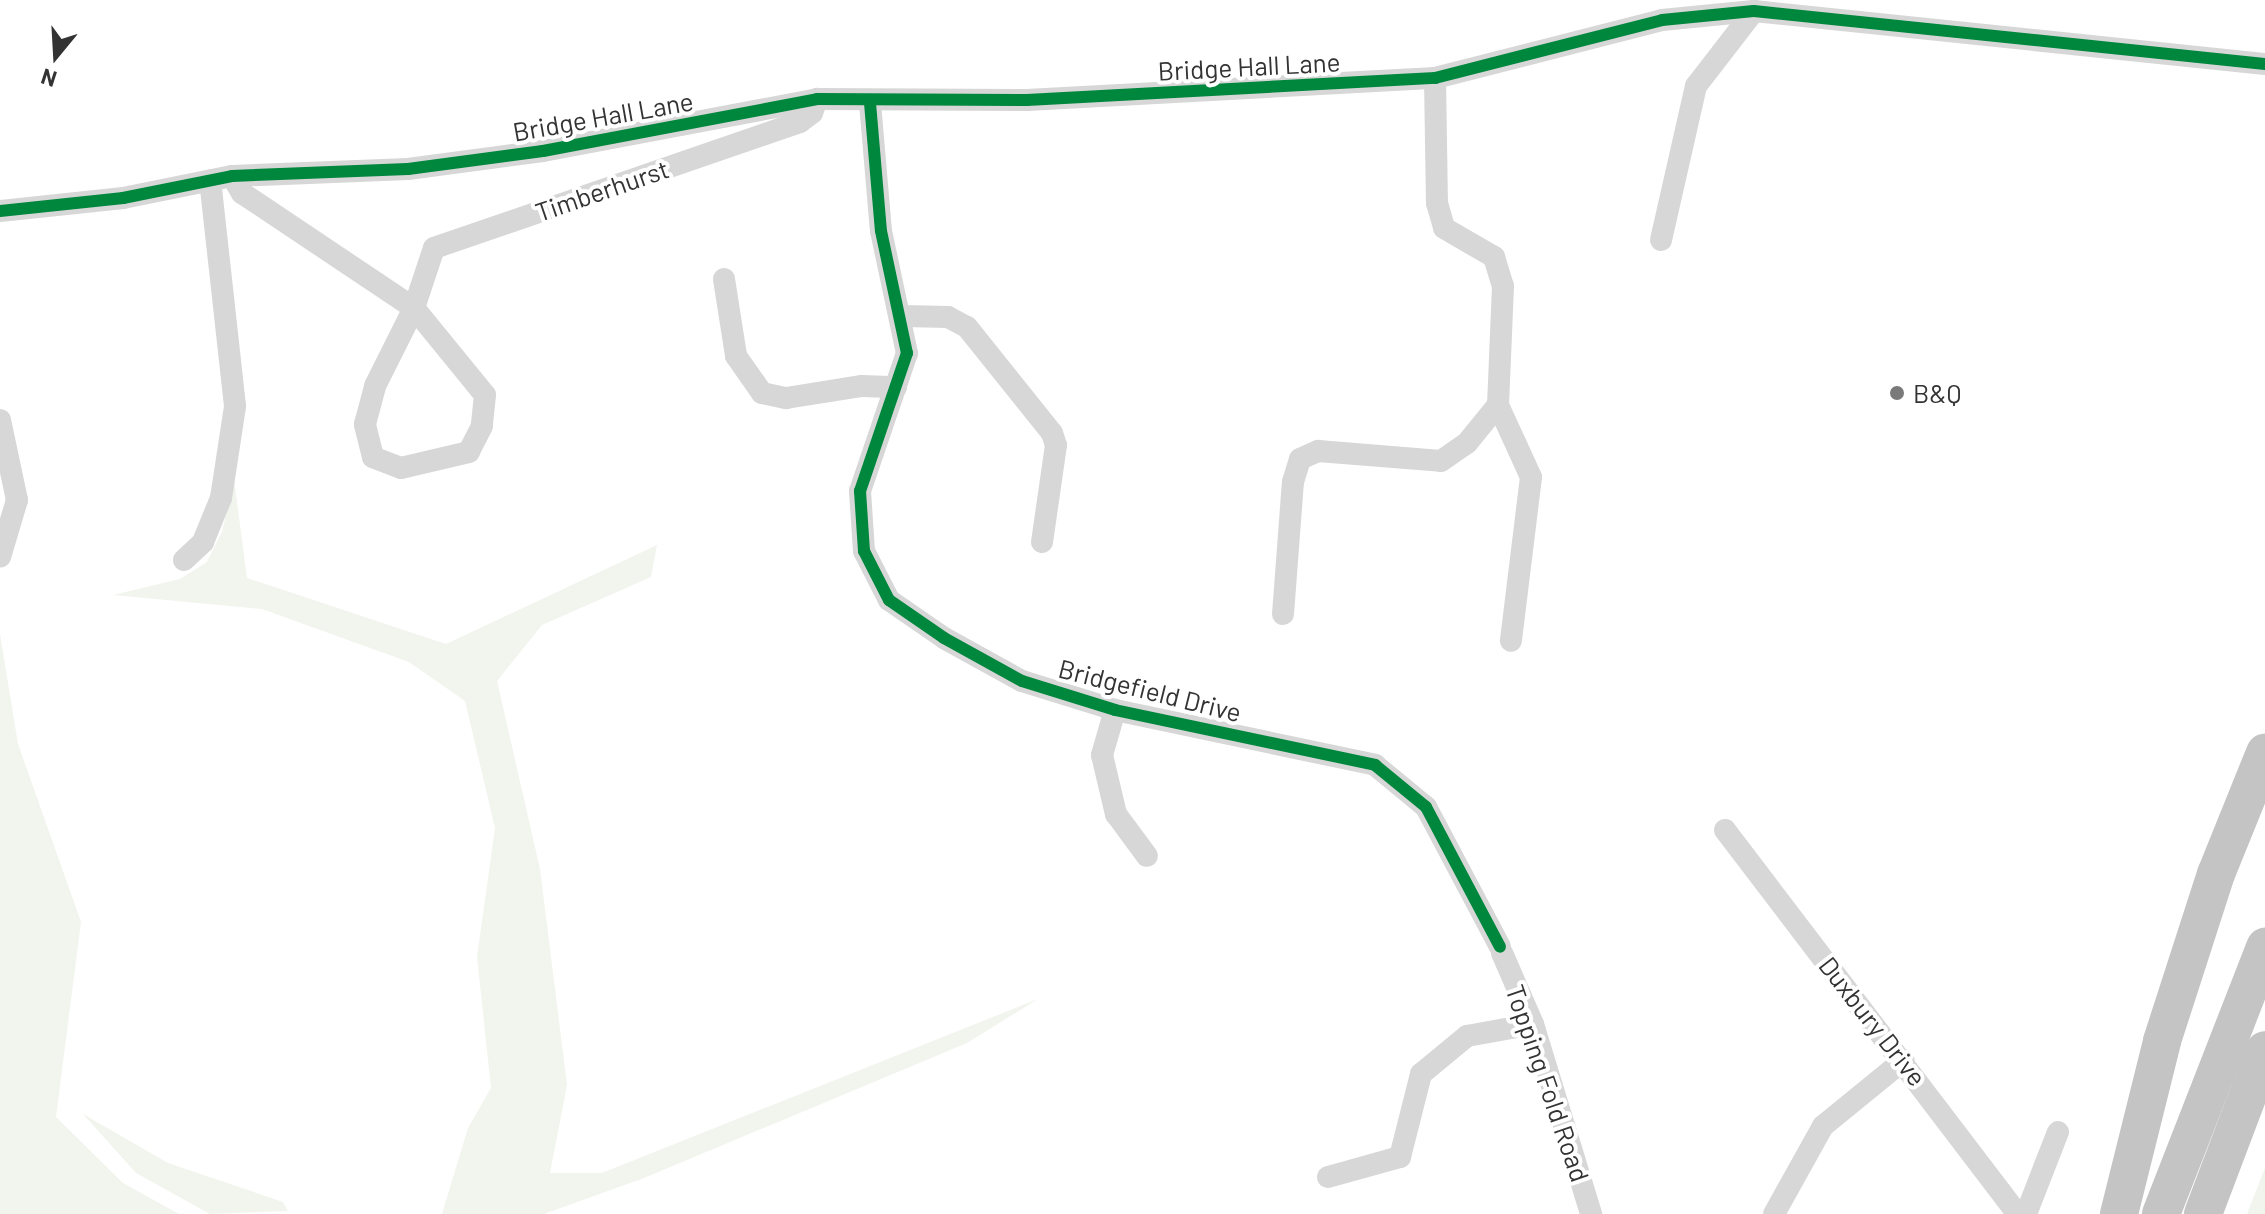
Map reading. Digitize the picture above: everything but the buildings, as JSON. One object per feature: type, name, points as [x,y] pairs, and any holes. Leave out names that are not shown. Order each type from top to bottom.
[{"type":"highway","points":[[2119,1214],[2162,1041],[2216,874],[2265,753]]},
{"type":"highway","points":[[2161,1214],[2265,947]]},
{"type":"highway","points":[[2203,1214],[2265,1050]]},
{"type":"highway","points":[[2221,1214],[2265,1110]]},
{"type":"street","name":"Bridge Hall Lane","points":[[0,211],[123,198],[221,178],[408,169],[543,151],[817,99],[870,103],[1027,100],[1435,78],[1662,20],[1754,11],[2265,64]]},
{"type":"street","points":[[1661,240],[1696,86],[1754,11]]},
{"type":"street","points":[[1435,78],[1437,203],[1444,228],[1494,257],[1503,286],[1498,405],[1531,477],[1511,641]]},
{"type":"street","name":"Timberhurst","points":[[221,178],[414,308],[485,395],[482,426],[469,452],[401,468],[373,457],[365,424],[375,386],[414,308],[434,248],[800,122],[812,113],[817,99]]},
{"type":"street","name":"Bridgefield Drive","points":[[870,103],[881,231],[903,316],[907,353],[860,491],[864,551],[889,600],[944,638],[1022,681],[1115,710],[1375,765],[1426,807],[1501,950]]},
{"type":"street","points":[[184,560],[203,542],[221,498],[235,406],[221,178]]},
{"type":"street","points":[[724,279],[736,356],[762,393],[786,398],[862,386],[896,387]]},
{"type":"street","points":[[903,316],[948,317],[967,327],[1052,433],[1056,445],[1042,542]]},
{"type":"street","points":[[1283,614],[1293,482],[1300,459],[1318,451],[1441,461],[1467,443],[1498,405]]},
{"type":"street","points":[[0,420],[17,500],[0,557]]},
{"type":"street","points":[[1115,710],[1102,755],[1116,814],[1147,856]]},
{"type":"street","name":"Duxbury Drive","points":[[1725,830],[1904,1060],[2018,1214]]},
{"type":"street","name":"Topping Fold Road","points":[[1501,950],[1533,1024],[1591,1214]]},
{"type":"street","points":[[1328,1177],[1400,1157],[1421,1074],[1467,1036],[1533,1024]]},
{"type":"street","points":[[1774,1214],[1823,1126],[1904,1060]]},
{"type":"street","points":[[2026,1214],[2058,1132]]},
{"type":"shaded area","points":[[234,479],[247,578],[446,644],[657,545],[651,577],[542,625],[497,681],[540,869],[567,1085],[550,1173],[602,1173],[1038,999],[967,1043],[644,1178],[544,1214],[442,1214],[468,1128],[491,1088],[477,957],[495,828],[465,701],[409,662],[262,609],[113,595],[180,579],[207,562],[222,532]]},
{"type":"shaded area","points":[[0,634],[18,744],[81,922],[56,1117],[123,1183],[179,1214],[0,1214]]},
{"type":"shaded area","points":[[83,1114],[168,1163],[283,1202],[288,1211],[210,1214],[136,1173]]},
{"type":"shaded area","points":[[2265,1168],[2265,1214],[2247,1214]]},
{"type":"cycle path","points":[[0,211],[123,198],[232,176],[408,169],[543,151],[817,99],[1027,100],[1435,78],[1662,20],[1754,11],[2265,64]]},
{"type":"cycle path","points":[[870,103],[881,231],[907,353],[860,491],[864,551],[889,600],[944,638],[1022,681],[1115,710],[1375,765],[1426,807],[1500,947]]},
{"type":"place","name":"B&Q","points":[[1897,393]]}]
